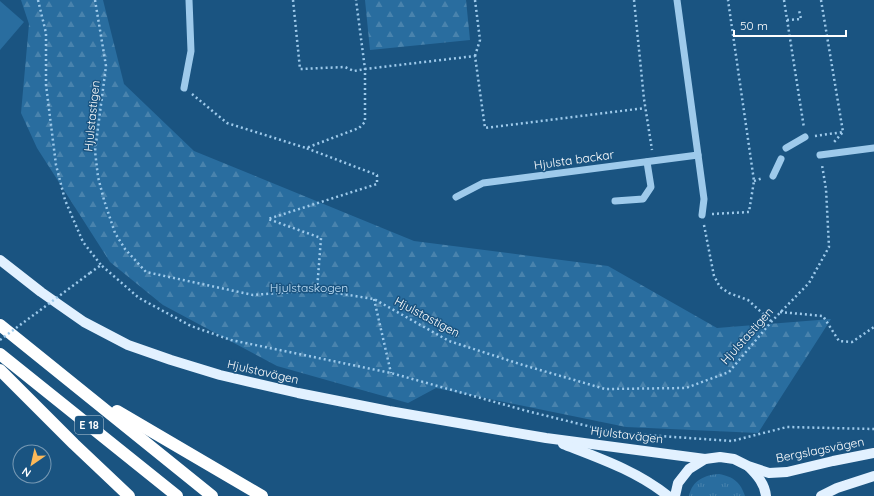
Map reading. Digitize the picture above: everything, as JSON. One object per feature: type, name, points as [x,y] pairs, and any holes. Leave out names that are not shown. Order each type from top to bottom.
[{"type":"highway","name":"E 18","points":[[0,325],[212,496]]},
{"type":"highway","name":"E 18","points":[[0,354],[177,496]]},
{"type":"highway","points":[[0,370],[74,444],[129,496]]},
{"type":"highway","points":[[86,394],[262,496]]},
{"type":"main road","name":"Hjulstavägen","points":[[0,260],[41,292],[84,322],[128,345],[220,375],[389,412],[546,438],[705,459]]},
{"type":"main road","name":"Hjulstavägen","points":[[546,438],[607,461],[635,474],[668,496]]},
{"type":"main road","name":"Bergslagsvägen","points":[[675,496],[678,483],[689,469],[705,459],[720,457],[734,459],[748,466],[769,473],[787,472],[874,453]]},
{"type":"main road","name":"Bergslagsvägen","points":[[748,466],[759,477],[766,496]]},
{"type":"main road","points":[[821,496],[837,488],[874,476]]},
{"type":"street","points":[[184,88],[190,51],[189,0]]},
{"type":"street","points":[[677,0],[704,199],[702,214]]},
{"type":"street","points":[[786,148],[805,137]]},
{"type":"street","points":[[820,155],[874,148]]},
{"type":"street","name":"Hjulsta backar","points":[[456,197],[483,183],[698,155]]},
{"type":"street","points":[[773,176],[781,159]]},
{"type":"street","points":[[615,202],[643,199],[651,186],[650,161]]},
{"type":"path","points":[[38,0],[46,33],[46,85],[56,165],[65,200],[83,242],[101,265],[139,298],[191,326],[231,340],[391,373],[527,411],[616,433],[732,441],[787,428],[874,429]]},
{"type":"path","name":"Hjulstastigen","points":[[95,0],[106,66],[96,151],[98,177],[115,233],[125,249],[146,272],[253,295],[317,290],[374,299],[449,341],[605,389],[686,388],[729,372],[780,312],[809,283],[829,247],[826,189],[820,155]]},
{"type":"path","points":[[293,0],[300,70],[345,67],[354,72],[365,69],[475,56]]},
{"type":"path","points":[[306,148],[359,128],[365,122],[365,69],[356,0]]},
{"type":"path","points":[[474,0],[480,40],[475,56],[485,128],[645,108]]},
{"type":"path","points":[[634,0],[650,161]]},
{"type":"path","points":[[728,0],[754,181],[749,212],[702,214],[714,276],[720,288],[748,300],[772,321]]},
{"type":"path","points":[[784,0],[805,137],[843,132]]},
{"type":"path","points":[[821,0],[843,132]]},
{"type":"path","points":[[787,20],[801,19],[799,10]]},
{"type":"path","points":[[184,88],[227,123],[306,148],[377,175],[377,184],[268,219],[321,238],[317,290]]},
{"type":"path","points":[[820,155],[843,132]]},
{"type":"path","points":[[0,340],[101,265]]},
{"type":"path","points":[[374,299],[391,373]]},
{"type":"path","points":[[780,312],[823,316],[839,341],[852,342],[874,327]]},
{"type":"green space","name":"Hjulstaskogen","points":[[21,0],[103,0],[124,84],[194,151],[414,241],[608,266],[717,328],[831,319],[758,433],[626,427],[436,388],[408,403],[277,366],[163,305],[110,262],[37,148],[21,113],[29,24]]},
{"type":"green space","points":[[365,0],[466,0],[470,40],[370,50]]},
{"type":"green space","points":[[0,1],[24,22],[0,50]]},
{"type":"green space","points":[[719,474],[736,481],[741,487],[745,496],[689,496],[693,486],[700,479]]}]
